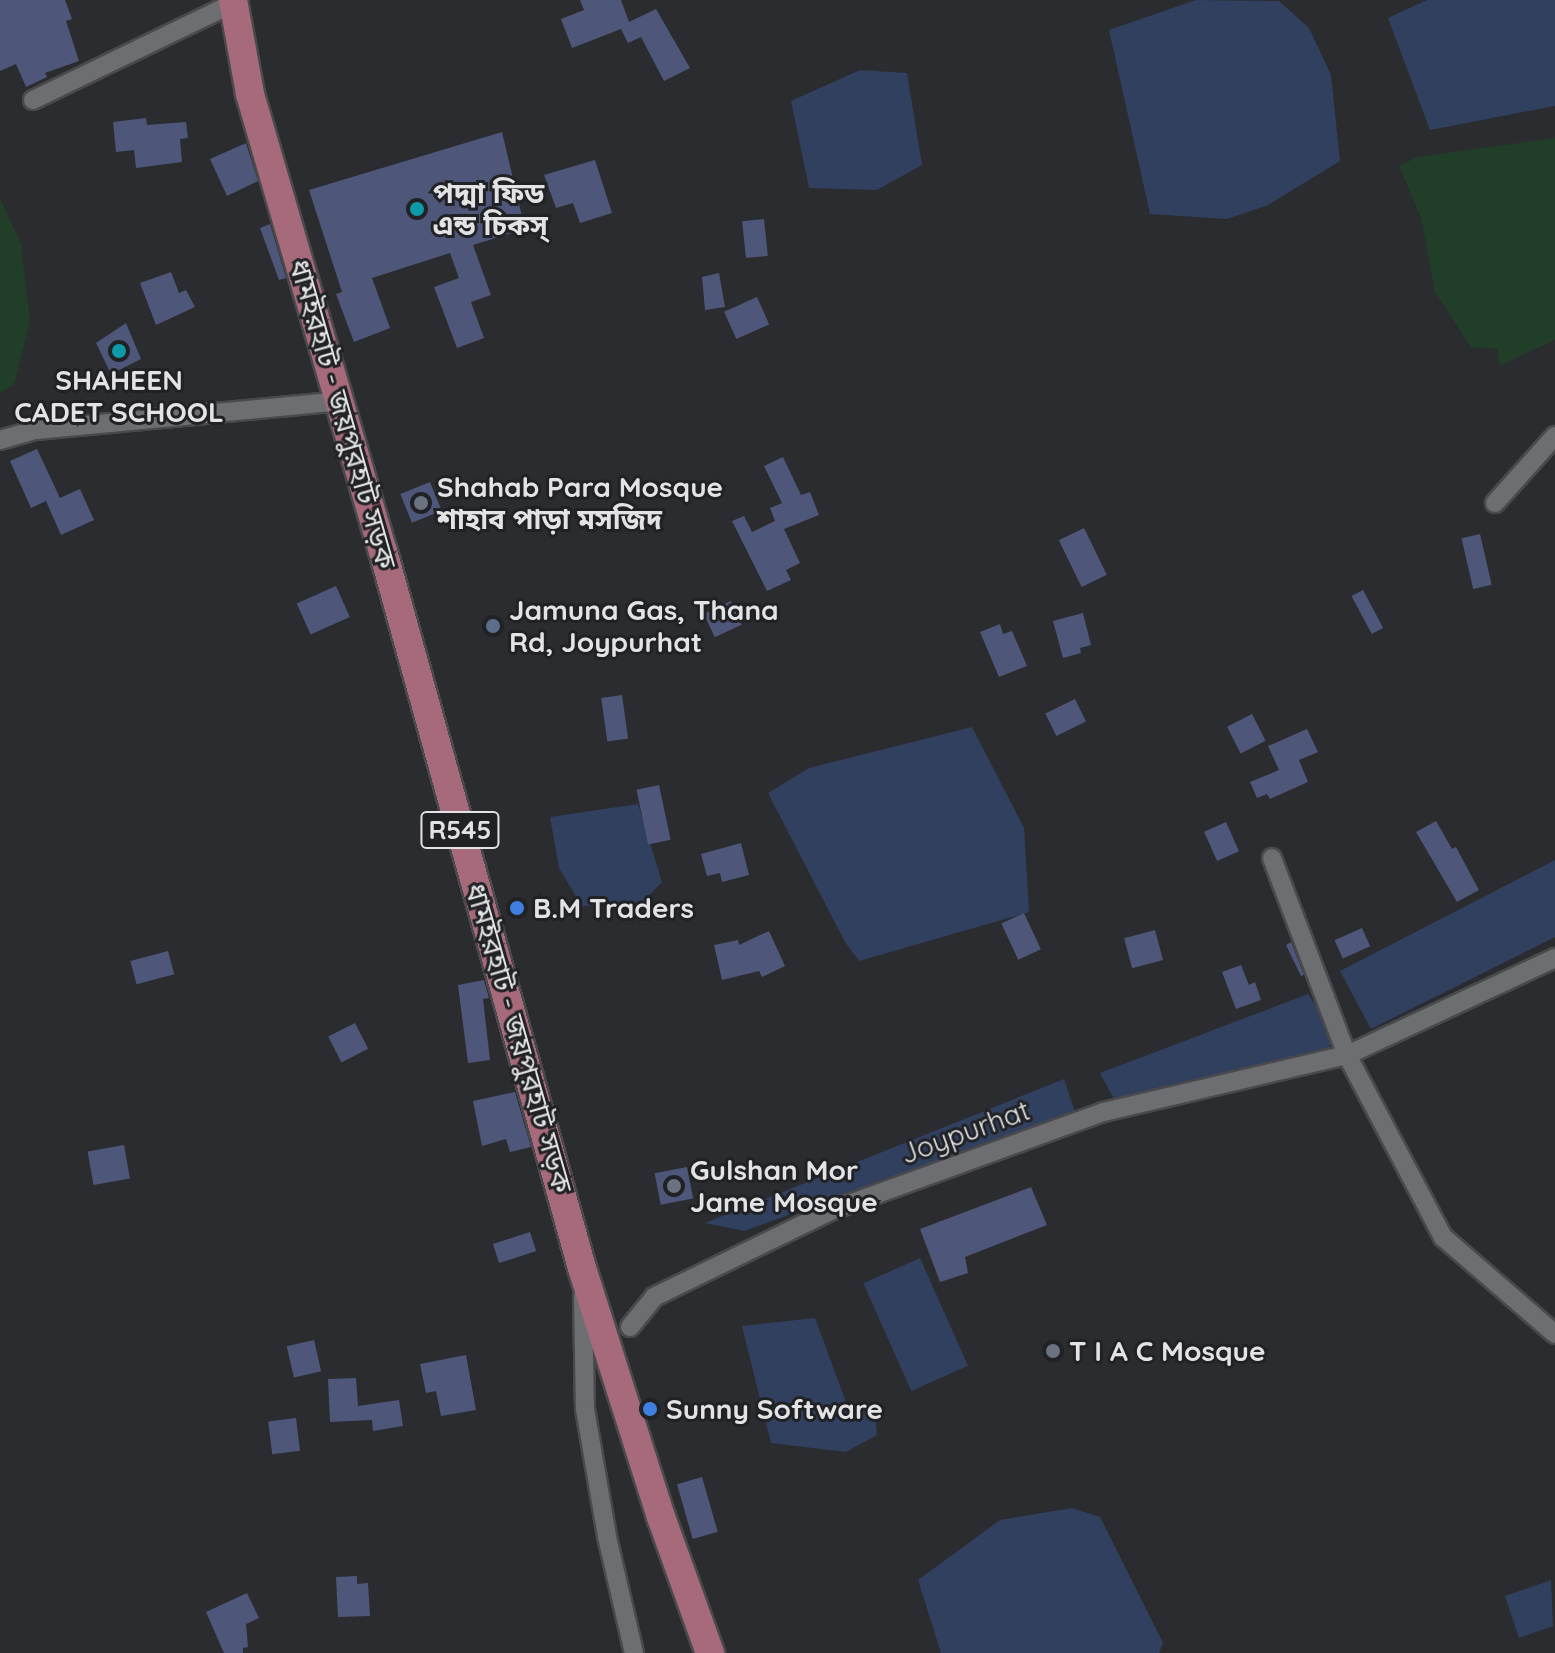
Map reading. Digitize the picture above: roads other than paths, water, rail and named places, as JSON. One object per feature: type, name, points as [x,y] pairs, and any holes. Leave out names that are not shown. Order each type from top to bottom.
[{"type":"main road","name":"ধামইরহাট - জয়পুরহাট সড়ক","points":[[234,2],[250,94],[340,401],[582,1268],[661,1517],[710,1653]]},
{"type":"street","points":[[33,100],[234,2]]},
{"type":"street","points":[[0,440],[36,430],[340,401]]},
{"type":"street","points":[[1495,503],[1555,436]]},
{"type":"street","points":[[1272,858],[1347,1055],[1443,1237],[1555,1334]]},
{"type":"street","name":"Joypurhat","points":[[630,1327],[654,1297],[830,1211],[1104,1112],[1347,1055],[1555,958]]},
{"type":"street","points":[[582,1268],[585,1409],[607,1537],[634,1653]]},
{"type":"water","points":[[1196,0],[1279,1],[1309,28],[1331,75],[1340,161],[1268,205],[1227,219],[1150,214],[1109,30]]},
{"type":"water","points":[[1427,0],[1555,0],[1555,106],[1430,130],[1388,18]]},
{"type":"water","points":[[860,70],[907,73],[922,165],[877,190],[809,188],[791,101]]},
{"type":"water","points":[[972,727],[1024,828],[1029,912],[859,961],[845,942],[768,793],[809,768]]},
{"type":"water","points":[[638,804],[662,882],[642,903],[582,906],[559,868],[550,817]]},
{"type":"water","points":[[1555,860],[1555,937],[1371,1029],[1340,971]]},
{"type":"water","points":[[1308,994],[1335,1033],[1329,1048],[1116,1103],[1100,1073]]},
{"type":"water","points":[[1064,1079],[1075,1112],[744,1231],[705,1223]]},
{"type":"water","points":[[920,1258],[968,1366],[911,1391],[863,1283]]},
{"type":"water","points":[[815,1318],[846,1402],[874,1403],[877,1435],[846,1452],[771,1443],[742,1326]]},
{"type":"water","points":[[1072,1508],[1100,1517],[1163,1643],[1159,1653],[941,1653],[918,1580],[1000,1520]]},
{"type":"water","points":[[1551,1580],[1553,1626],[1519,1638],[1505,1596]]},
{"type":"place","name":"পদ্মা ফিড এন্ড চিকস্‌","points":[[417,209]]},
{"type":"place","name":"SHAHEEN CADET SCHOOL","points":[[119,351]]},
{"type":"place","name":"Shahab Para Mosque শাহাব পাড়া মসজিদ","points":[[421,503]]},
{"type":"place","name":"Jamuna Gas, Thana Rd, Joypurhat","points":[[493,626]]},
{"type":"place","name":"B.M Traders","points":[[517,908]]},
{"type":"place","name":"Gulshan Mor Jame Mosque","points":[[674,1186]]},
{"type":"place","name":"T I A C Mosque","points":[[1053,1351]]},
{"type":"place","name":"Sunny Software","points":[[650,1409]]}]
